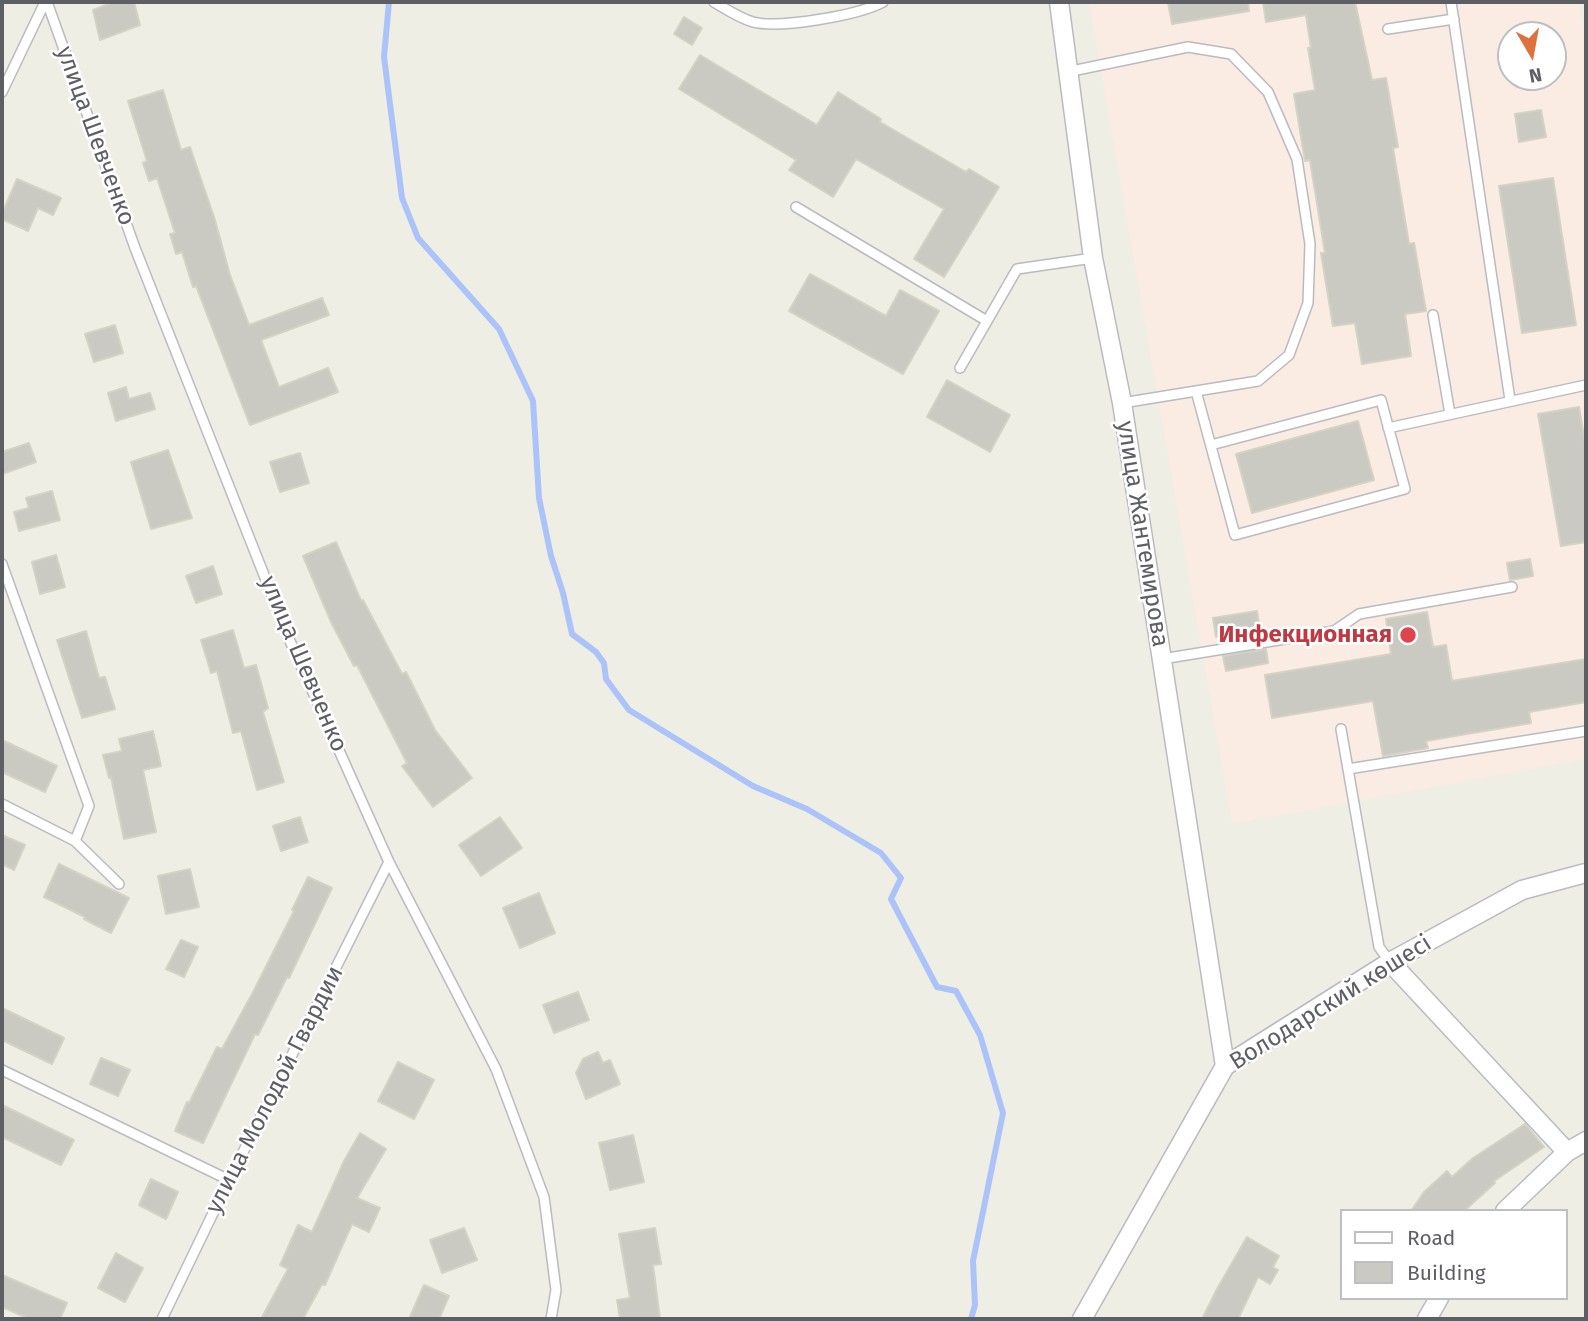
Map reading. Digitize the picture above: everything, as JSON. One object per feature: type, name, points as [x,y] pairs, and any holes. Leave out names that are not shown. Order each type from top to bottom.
[{"type":"street","name":"улица Жантемирова","points":[[1059,2],[1093,258],[1122,403],[1225,1066]]},
{"type":"street","name":"Володарский көшесі","points":[[1082,1319],[1225,1066],[1390,962],[1522,890],[1586,873]]},
{"type":"street","points":[[1390,962],[1567,1152]]},
{"type":"street","points":[[1507,1209],[1567,1152],[1586,1141]]},
{"type":"street","points":[[1427,1319],[1438,1300]]},
{"type":"lane","points":[[2,92],[46,2]]},
{"type":"lane","name":"улица Шевченко","points":[[46,2],[135,248],[285,628],[389,862],[496,1069],[544,1196],[556,1290],[551,1319]]},
{"type":"lane","points":[[714,2],[754,22],[771,24],[866,10],[883,2]]},
{"type":"lane","points":[[1451,2],[1510,400]]},
{"type":"lane","points":[[1388,29],[1454,19]]},
{"type":"lane","points":[[1068,72],[1188,47],[1231,54],[1268,92],[1297,159],[1310,244],[1308,303],[1289,355],[1258,381],[1122,403]]},
{"type":"lane","points":[[796,207],[987,321]]},
{"type":"lane","points":[[960,368],[1017,269],[1093,258]]},
{"type":"lane","points":[[1433,316],[1450,414]]},
{"type":"lane","points":[[1388,428],[1586,385]]},
{"type":"lane","points":[[1196,391],[1235,535],[1405,489],[1381,400],[1211,446]]},
{"type":"lane","points":[[2,564],[89,806],[75,841]]},
{"type":"lane","points":[[1162,659],[1334,631],[1359,614],[1512,587]]},
{"type":"lane","points":[[1341,729],[1379,947],[1390,962]]},
{"type":"lane","points":[[1348,769],[1586,731]]},
{"type":"lane","points":[[2,804],[75,841],[119,884]]},
{"type":"lane","name":"улица Молодой Гвардии","points":[[162,1319],[389,862]]},
{"type":"lane","points":[[2,1070],[229,1180]]},
{"type":"shaded area","points":[[1089,2],[1579,2],[1586,42],[1586,759],[1232,824]]},
{"type":"building","points":[[114,2],[134,2],[140,25],[100,40],[93,10]]},
{"type":"building","points":[[1168,2],[1248,2],[1249,11],[1172,24]]},
{"type":"building","points":[[1263,2],[1355,2],[1372,80],[1386,78],[1398,147],[1393,148],[1409,244],[1414,243],[1426,311],[1405,314],[1411,356],[1362,364],[1355,323],[1333,326],[1310,160],[1305,161],[1294,94],[1315,90],[1306,15],[1266,22]]},
{"type":"building","points":[[684,17],[702,28],[692,45],[674,34]]},
{"type":"building","points":[[700,55],[817,125],[838,92],[881,119],[880,122],[966,172],[969,169],[999,187],[944,277],[914,259],[944,209],[856,159],[833,197],[789,170],[796,160],[679,89]]},
{"type":"building","points":[[163,90],[181,150],[190,147],[230,275],[249,325],[322,298],[329,315],[261,340],[279,387],[328,368],[338,392],[250,425],[196,286],[193,287],[182,252],[176,254],[170,234],[175,233],[157,178],[149,181],[143,163],[147,161],[128,101]]},
{"type":"building","points":[[1541,110],[1546,137],[1519,142],[1515,114]]},
{"type":"building","points":[[1553,178],[1576,325],[1522,333],[1499,186]]},
{"type":"building","points":[[17,179],[61,198],[53,215],[38,208],[28,231],[2,219]]},
{"type":"building","points":[[810,274],[886,316],[900,290],[939,311],[903,374],[789,311]]},
{"type":"building","points":[[115,325],[123,353],[94,362],[85,334]]},
{"type":"building","points":[[947,380],[1010,415],[990,452],[927,417]]},
{"type":"building","points":[[126,387],[129,399],[150,393],[155,409],[116,421],[108,393]]},
{"type":"building","points":[[1579,407],[1586,449],[1586,542],[1561,546],[1538,414]]},
{"type":"building","points":[[1358,421],[1374,480],[1252,513],[1236,454]]},
{"type":"building","points":[[29,443],[36,462],[2,474],[2,452]]},
{"type":"building","points":[[168,450],[192,518],[151,529],[131,462]]},
{"type":"building","points":[[300,453],[309,483],[280,492],[270,462]]},
{"type":"building","points":[[52,491],[60,520],[19,531],[14,512],[29,508],[26,498]]},
{"type":"building","points":[[336,542],[361,601],[363,600],[402,674],[406,672],[435,730],[472,778],[433,807],[402,766],[407,763],[357,665],[354,666],[331,622],[303,556]]},
{"type":"building","points":[[56,555],[65,587],[40,594],[32,562]]},
{"type":"building","points":[[1530,559],[1533,576],[1510,580],[1507,563]]},
{"type":"building","points":[[213,566],[222,594],[196,603],[186,576]]},
{"type":"building","points":[[1257,611],[1261,636],[1221,642],[1220,636],[1216,637],[1213,618]]},
{"type":"building","points":[[1427,612],[1433,647],[1446,645],[1452,681],[1586,659],[1586,702],[1529,712],[1531,723],[1426,741],[1428,748],[1383,756],[1373,701],[1272,718],[1265,675],[1391,654],[1386,619]]},
{"type":"building","points":[[233,630],[244,668],[256,665],[268,708],[263,712],[284,782],[257,790],[241,731],[233,733],[217,671],[211,673],[201,640]]},
{"type":"building","points":[[86,631],[99,678],[105,677],[115,709],[82,718],[57,640]]},
{"type":"building","points":[[1266,649],[1268,663],[1226,671],[1223,656]]},
{"type":"building","points":[[153,731],[161,766],[143,770],[156,832],[124,839],[111,777],[109,778],[103,755],[122,751],[119,739]]},
{"type":"building","points":[[2,740],[57,766],[45,792],[2,772]]},
{"type":"building","points":[[300,817],[308,842],[281,851],[273,826]]},
{"type":"building","points":[[500,817],[522,848],[481,876],[459,845]]},
{"type":"building","points":[[2,835],[25,845],[14,870],[2,864]]},
{"type":"building","points":[[59,864],[129,898],[111,933],[44,897]]},
{"type":"building","points":[[190,869],[199,907],[166,914],[158,876]]},
{"type":"building","points":[[308,877],[332,888],[289,978],[287,977],[258,1035],[255,1034],[203,1143],[175,1131],[187,1102],[189,1103],[217,1047],[222,1049],[252,994]]},
{"type":"building","points":[[539,893],[555,933],[520,948],[503,908]]},
{"type":"building","points":[[181,940],[198,947],[184,977],[166,969]]},
{"type":"building","points":[[578,992],[589,1020],[554,1033],[543,1005]]},
{"type":"building","points":[[2,1008],[64,1038],[52,1064],[2,1040]]},
{"type":"building","points":[[598,1052],[603,1063],[610,1060],[620,1084],[586,1099],[576,1073],[583,1059]]},
{"type":"building","points":[[101,1058],[130,1070],[118,1096],[90,1084]]},
{"type":"building","points":[[398,1062],[434,1080],[414,1119],[378,1101]]},
{"type":"building","points":[[2,1105],[74,1140],[61,1165],[2,1137]]},
{"type":"building","points":[[1525,1124],[1544,1147],[1494,1181],[1495,1183],[1466,1209],[1412,1209],[1424,1192],[1447,1171],[1452,1177],[1473,1158]]},
{"type":"building","points":[[360,1133],[386,1149],[357,1198],[380,1208],[369,1232],[352,1224],[325,1285],[322,1284],[303,1319],[261,1319],[288,1269],[280,1265],[298,1225],[312,1232],[344,1161]]},
{"type":"building","points":[[633,1135],[644,1182],[610,1190],[599,1143]]},
{"type":"building","points":[[151,1179],[178,1192],[166,1219],[139,1205]]},
{"type":"building","points":[[464,1228],[477,1260],[442,1273],[430,1240]]},
{"type":"building","points":[[655,1228],[661,1264],[653,1265],[660,1319],[620,1319],[617,1300],[630,1298],[619,1234]]},
{"type":"building","points":[[1247,1237],[1279,1256],[1273,1267],[1278,1270],[1270,1284],[1258,1277],[1238,1319],[1202,1319],[1217,1289]]},
{"type":"building","points":[[116,1253],[143,1268],[125,1302],[98,1288]]},
{"type":"building","points":[[2,1275],[67,1303],[60,1319],[30,1319],[2,1307]]},
{"type":"building","points":[[424,1285],[449,1296],[439,1319],[409,1319]]},
{"type":"waterway","points":[[389,2],[384,57],[402,198],[418,238],[499,329],[533,401],[539,498],[572,634],[596,652],[604,663],[606,679],[629,710],[753,786],[807,809],[881,853],[901,878],[891,899],[937,987],[956,991],[980,1035],[1003,1113],[973,1261],[975,1305],[971,1319]]},
{"type":"place","name":"Инфекционная","points":[[1408,635]]}]
